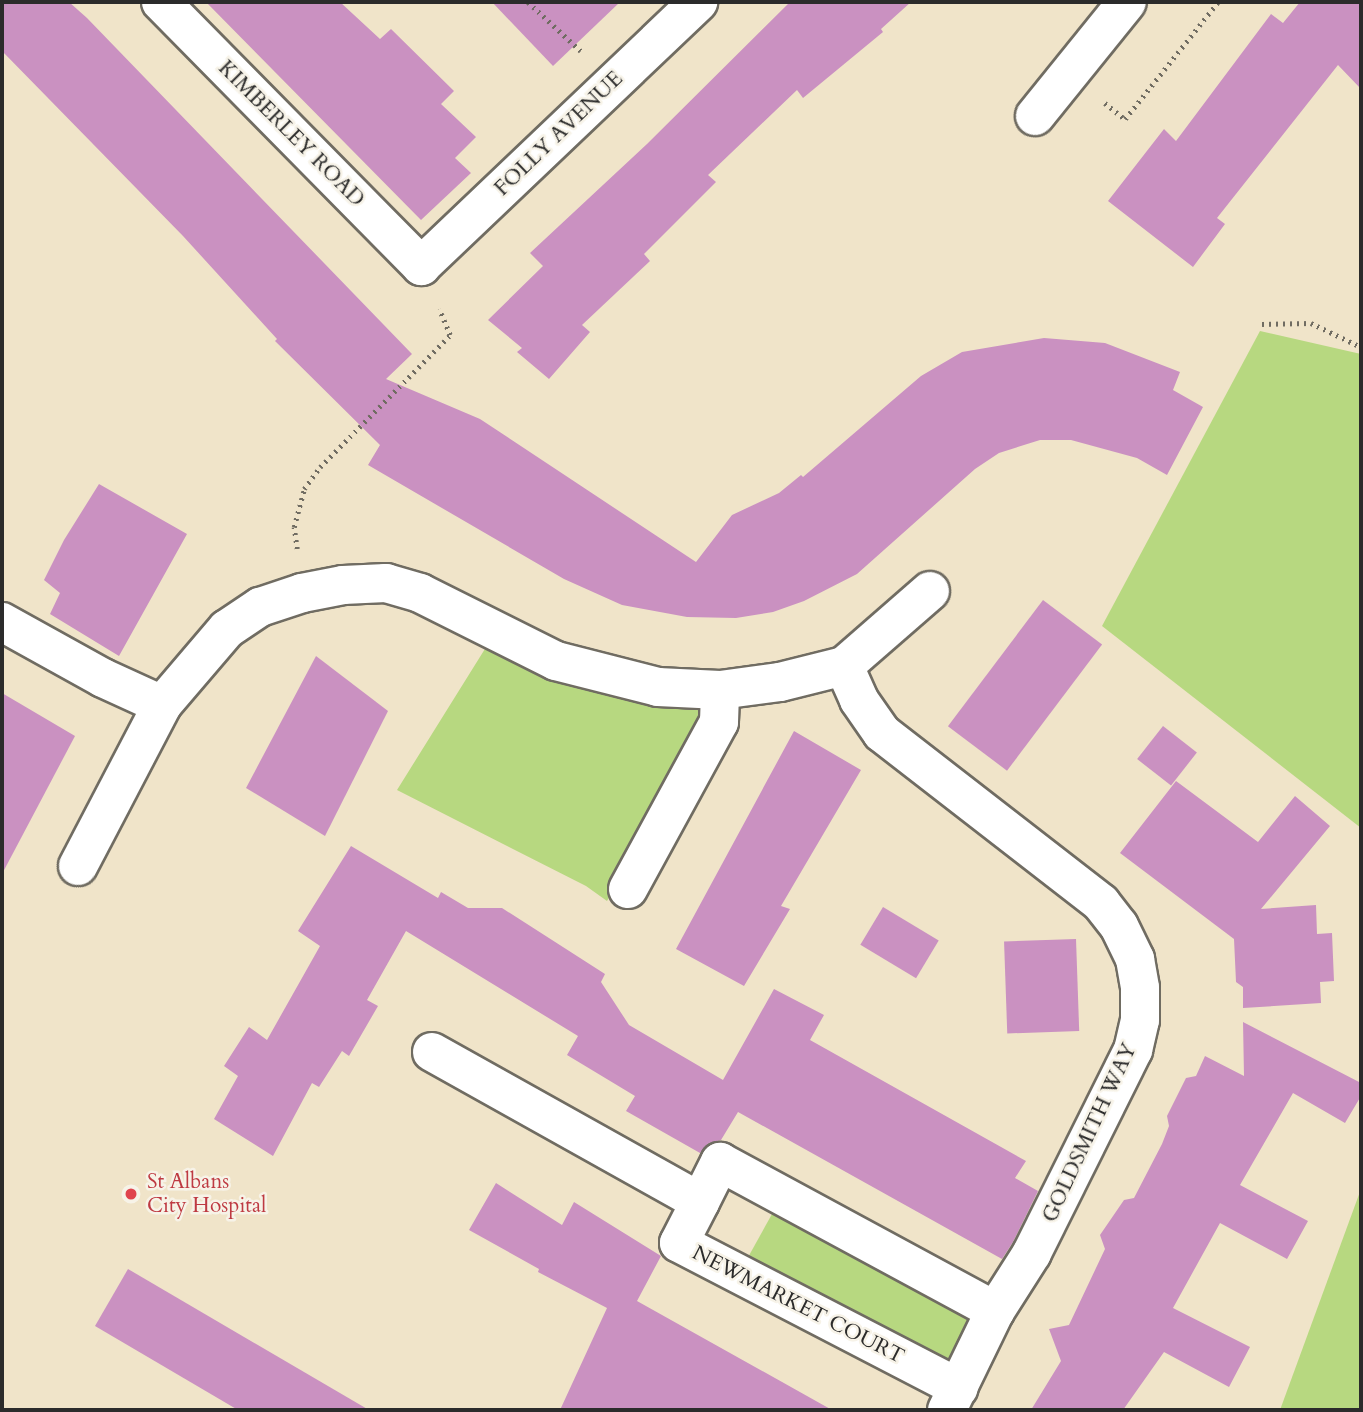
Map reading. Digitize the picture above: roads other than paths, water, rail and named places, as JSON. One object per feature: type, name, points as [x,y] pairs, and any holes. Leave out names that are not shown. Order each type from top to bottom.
[{"type":"street","name":"KIMBERLEY ROAD","points":[[160,2],[421,266]]},
{"type":"street","name":"FOLLY AVENUE","points":[[421,266],[698,2]]},
{"type":"street","points":[[1035,116],[1120,4]]},
{"type":"street","points":[[78,866],[162,705],[227,629],[260,607],[302,593],[343,585],[386,583],[420,593],[556,661],[658,687],[720,690],[780,681],[844,666],[930,591]]},
{"type":"street","points":[[2,622],[103,678],[162,705]]},
{"type":"street","name":"GOLDSMITH WAY","points":[[844,666],[859,700],[883,733],[1101,903],[1119,926],[1135,959],[1140,988],[1140,1020],[1133,1051],[1032,1253],[995,1311],[953,1399]]},
{"type":"street","points":[[628,889],[719,722],[720,690]]},
{"type":"street","points":[[432,1052],[700,1202]]},
{"type":"street","name":"NEWMARKET COURT","points":[[953,1399],[679,1243],[720,1162],[995,1311]]},
{"type":"place","name":"St Albans City Hospital","points":[[131,1194]]}]
